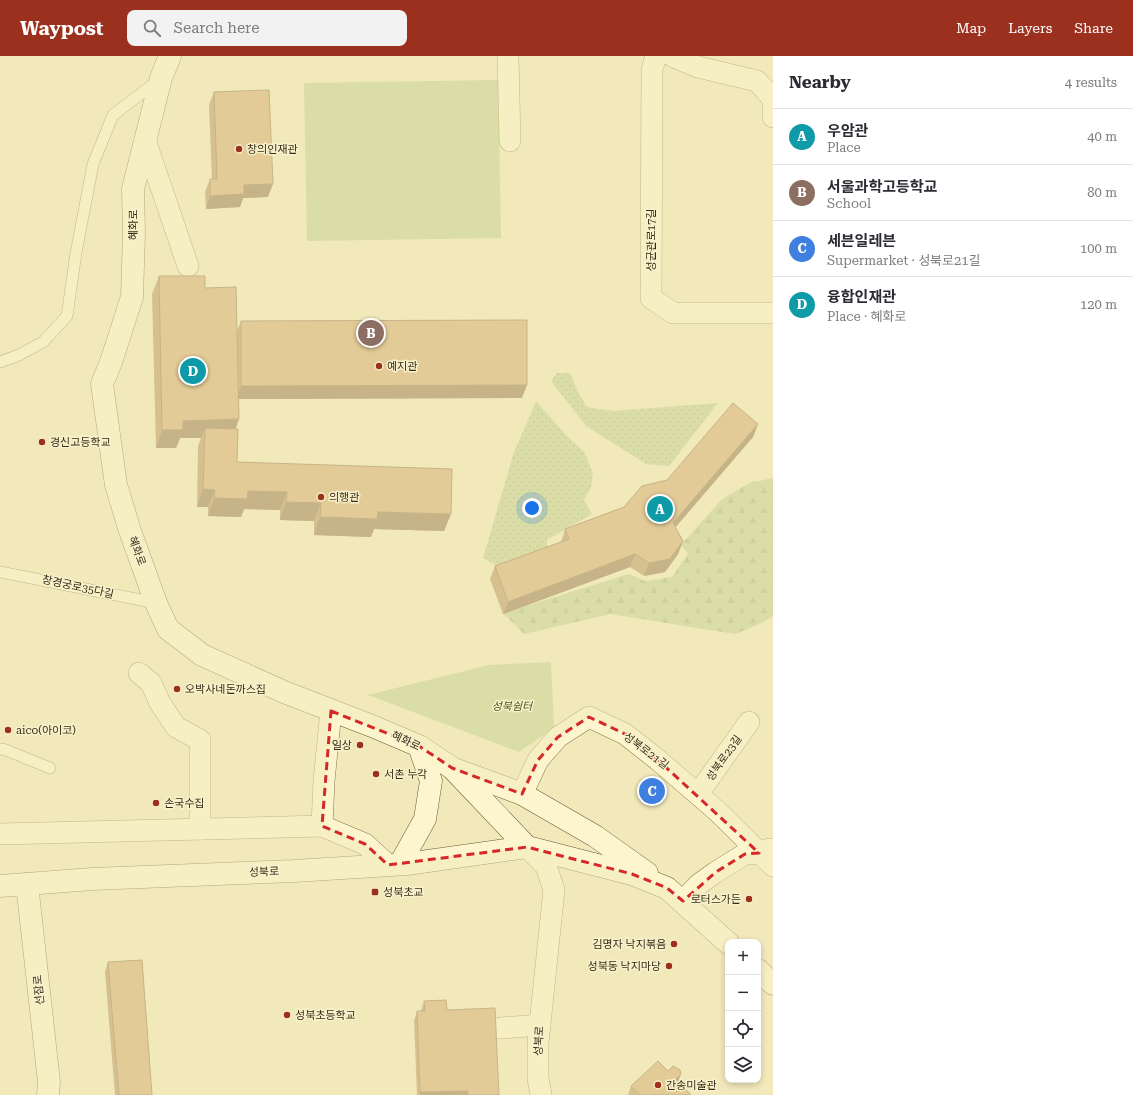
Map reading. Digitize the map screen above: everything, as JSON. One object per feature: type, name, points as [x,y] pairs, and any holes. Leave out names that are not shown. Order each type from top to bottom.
[{"type":"street","name":"혜화로","points":[[170,56],[161,78],[133,189],[134,233],[132,297],[111,362],[102,384],[116,485],[130,531],[156,603],[168,629],[202,655],[284,692],[419,746],[452,768],[526,846]]},
{"type":"street","points":[[510,141],[511,56]]},
{"type":"street","name":"성균관로17길","points":[[656,56],[652,70],[651,298],[673,313],[773,313]]},
{"type":"street","points":[[672,56],[698,67],[757,81],[773,99],[773,116]]},
{"type":"street","points":[[145,140],[188,266]]},
{"type":"street","points":[[139,673],[151,683],[160,703],[176,726],[200,740],[200,829]]},
{"type":"street","points":[[322,826],[324,781],[331,711]]},
{"type":"street","name":"성북로21길","points":[[522,794],[538,760],[558,737],[589,717],[624,734],[658,760],[768,855]]},
{"type":"street","name":"성북로23길","points":[[698,794],[749,722]]},
{"type":"street","points":[[0,834],[322,826],[365,844],[394,864],[425,819],[431,781],[419,746]]},
{"type":"street","points":[[452,768],[522,794],[595,836],[675,895],[698,885],[745,854],[768,855]]},
{"type":"street","name":"성북로","points":[[526,846],[546,866],[554,890],[538,1043],[540,1086]]},
{"type":"street","name":"성북로","points":[[0,886],[92,879],[394,864],[526,846],[632,874],[675,895],[725,940]]},
{"type":"street","name":"선잠로","points":[[27,884],[49,1082],[48,1095]]},
{"type":"street","points":[[761,973],[773,984]]},
{"type":"street","points":[[501,1028],[540,1025]]},
{"type":"lane","points":[[0,362],[19,355],[43,342],[67,316],[76,252],[93,164],[113,115],[161,78]]},
{"type":"lane","name":"창경궁로35다길","points":[[0,572],[156,603]]},
{"type":"lane","points":[[0,749],[50,768]]},
{"type":"highlighted area","points":[[331,711],[419,746],[452,768],[522,794],[538,760],[558,737],[589,717],[625,734],[658,760],[759,853],[745,854],[716,872],[683,901],[667,888],[632,874],[527,847],[388,865],[365,844],[322,826]]},
{"type":"green space","points":[[498,80],[501,238],[307,241],[304,83]]},
{"type":"green space","points":[[557,373],[570,373],[579,394],[587,407],[612,411],[718,403],[669,466],[646,464],[586,426],[551,381]]},
{"type":"green space","points":[[536,401],[566,435],[584,452],[593,473],[591,488],[584,500],[592,514],[547,540],[547,547],[499,567],[483,558],[514,452]]},
{"type":"green space","points":[[773,478],[773,616],[760,624],[735,634],[610,614],[524,634],[503,613],[629,574],[645,581],[672,577],[688,554],[681,545],[721,500],[749,483]]},
{"type":"green space","name":"성북쉼터","points":[[551,662],[554,728],[519,752],[368,695],[489,665]]},
{"type":"building","name":"창의인재관","points":[[269,90],[273,184],[244,185],[244,194],[210,196],[210,179],[217,179],[214,92]]},
{"type":"building","points":[[159,276],[205,276],[205,288],[236,287],[239,419],[183,421],[183,430],[162,430]]},
{"type":"building","name":"예지관","points":[[527,320],[527,385],[241,386],[241,321]]},
{"type":"building","points":[[733,403],[758,424],[673,523],[683,541],[670,559],[649,563],[635,554],[508,602],[495,566],[569,539],[565,529],[624,507],[642,486],[667,480]]},
{"type":"building","points":[[205,428],[238,429],[237,462],[452,469],[451,514],[378,512],[377,519],[320,517],[321,503],[286,502],[287,492],[248,491],[247,499],[214,498],[215,490],[203,489]]},
{"type":"building","points":[[142,960],[152,1095],[119,1095],[108,962]]},
{"type":"building","points":[[446,1000],[447,1010],[495,1008],[499,1095],[468,1095],[468,1091],[420,1092],[417,1011],[425,1011],[424,1001]]},
{"type":"building","points":[[658,1061],[668,1071],[673,1066],[680,1070],[681,1074],[676,1079],[691,1095],[640,1095],[631,1086]]},
{"type":"place","name":"창의인재관","points":[[239,149]]},
{"type":"place","name":"서울과학고등학교","points":[[371,333]]},
{"type":"place","name":"예지관","points":[[379,366]]},
{"type":"place","name":"융합인재관","points":[[193,371]]},
{"type":"place","name":"경신고등학교","points":[[42,442]]},
{"type":"place","name":"의행관","points":[[321,497]]},
{"type":"place","name":"우암관","points":[[660,509]]},
{"type":"place","name":"오박사네돈까스집","points":[[177,689]]},
{"type":"place","name":"aico(아이코)","points":[[8,730]]},
{"type":"place","name":"일상","points":[[360,745]]},
{"type":"place","name":"서촌 누각","points":[[376,774]]},
{"type":"place","name":"세븐일레븐","points":[[652,791]]},
{"type":"place","name":"손국수집","points":[[156,803]]},
{"type":"place","name":"성북초교","points":[[375,892]]},
{"type":"place","name":"로터스가든","points":[[749,899]]},
{"type":"place","name":"김명자 낙지볶음","points":[[674,944]]},
{"type":"place","name":"성북동 낙지마당","points":[[669,966]]},
{"type":"place","name":"성북초등학교","points":[[287,1015]]},
{"type":"place","name":"간송미술관","points":[[658,1085]]}]
